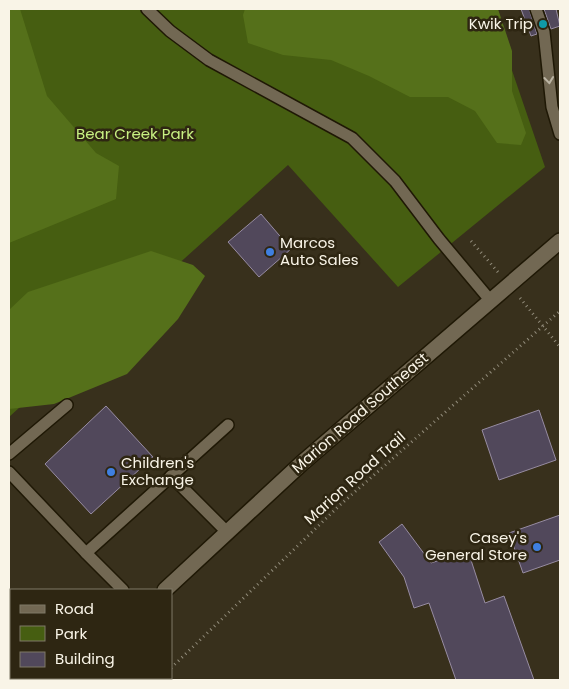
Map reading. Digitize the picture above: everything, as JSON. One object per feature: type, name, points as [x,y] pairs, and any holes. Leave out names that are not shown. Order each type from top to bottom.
[{"type":"main road","name":"Marion Road Southeast","points":[[166,589],[302,463],[490,300],[560,243]]},
{"type":"lane","points":[[147,9],[170,31],[209,60],[352,138],[395,181],[439,239],[490,300]]},
{"type":"lane","points":[[536,9],[544,32],[552,107],[560,134]]},
{"type":"lane","points":[[9,454],[67,405]]},
{"type":"lane","points":[[86,553],[228,425]]},
{"type":"lane","points":[[9,472],[122,589]]},
{"type":"lane","points":[[171,476],[227,532]]},
{"type":"path","name":"Marion Road Trail","points":[[172,667],[340,505],[560,311]]},
{"type":"path","points":[[544,326],[560,347]]},
{"type":"green space","name":"Bear Creek Park","points":[[9,9],[491,9],[545,167],[398,287],[288,165],[9,417]]},
{"type":"green space","points":[[9,9],[20,9],[47,96],[96,153],[119,166],[116,199],[9,243]]},
{"type":"green space","points":[[245,9],[498,9],[512,51],[512,91],[526,133],[521,145],[497,143],[475,111],[448,97],[410,97],[369,76],[331,60],[283,55],[248,43],[243,15]]},
{"type":"green space","points":[[151,251],[193,265],[205,276],[178,319],[127,374],[54,404],[9,409],[9,310],[28,292]]},
{"type":"building","points":[[521,9],[529,9],[537,34],[531,36]]},
{"type":"building","points":[[544,9],[556,9],[560,26],[551,29]]},
{"type":"building","points":[[261,214],[291,249],[259,277],[228,242]]},
{"type":"building","points":[[106,406],[153,457],[91,514],[45,464]]},
{"type":"building","points":[[539,410],[556,460],[499,480],[482,430]]},
{"type":"building","name":"Casey's General Store","points":[[560,515],[560,560],[523,573],[509,533]]},
{"type":"building","points":[[402,524],[431,563],[468,551],[485,603],[504,596],[534,680],[456,680],[429,603],[414,608],[404,577],[379,542]]},
{"type":"place","name":"Kwik Trip","points":[[543,24]]},
{"type":"place","name":"Marcos Auto Sales","points":[[270,252]]},
{"type":"place","name":"Children's Exchange","points":[[111,472]]},
{"type":"place","name":"Casey's General Store","points":[[537,547]]}]
